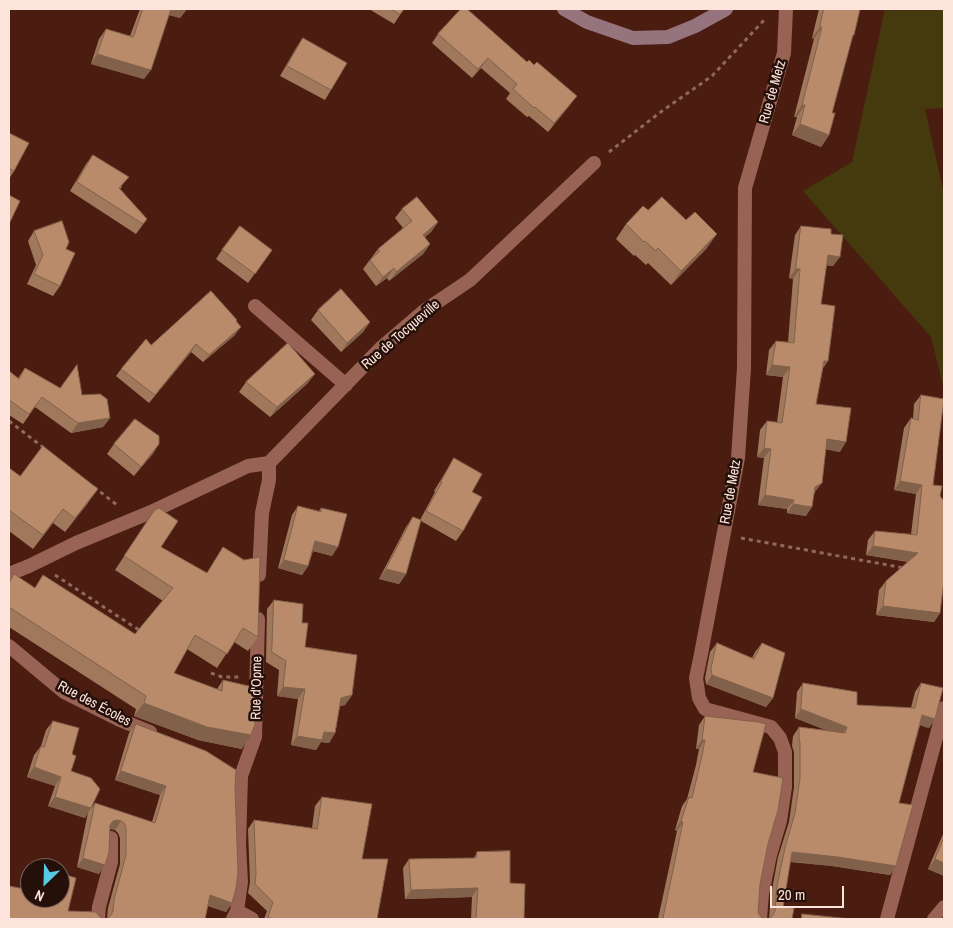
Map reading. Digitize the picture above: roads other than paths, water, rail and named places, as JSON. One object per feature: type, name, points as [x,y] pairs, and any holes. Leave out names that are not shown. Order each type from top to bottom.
[{"type":"main road","points":[[564,9],[587,22],[633,38],[668,37],[695,26],[726,9]]},
{"type":"street","name":"Rue de Metz","points":[[760,919],[762,894],[770,855],[780,821],[786,787],[785,752],[780,738],[771,727],[705,709],[699,698],[696,678],[738,458],[744,368],[745,188],[784,53],[786,9]]},
{"type":"street","name":"Rue de Tocqueville","points":[[269,463],[382,347],[424,310],[470,280],[594,163]]},
{"type":"street","points":[[255,306],[346,385]]},
{"type":"street","points":[[9,574],[76,543],[130,521],[248,466],[269,463],[269,480],[262,513],[259,583]]},
{"type":"street","name":"Rue d'Opme","points":[[235,915],[240,882],[241,776],[255,737],[259,602]]},
{"type":"street","name":"Rue des Écoles","points":[[9,646],[64,692],[120,720],[167,738]]},
{"type":"street","points":[[886,919],[944,708]]},
{"type":"street","points":[[226,766],[241,776]]},
{"type":"street","points":[[98,919],[111,862],[111,838]]},
{"type":"street","points":[[235,915],[252,919]]},
{"type":"lane","points":[[933,919],[944,906]]}]
